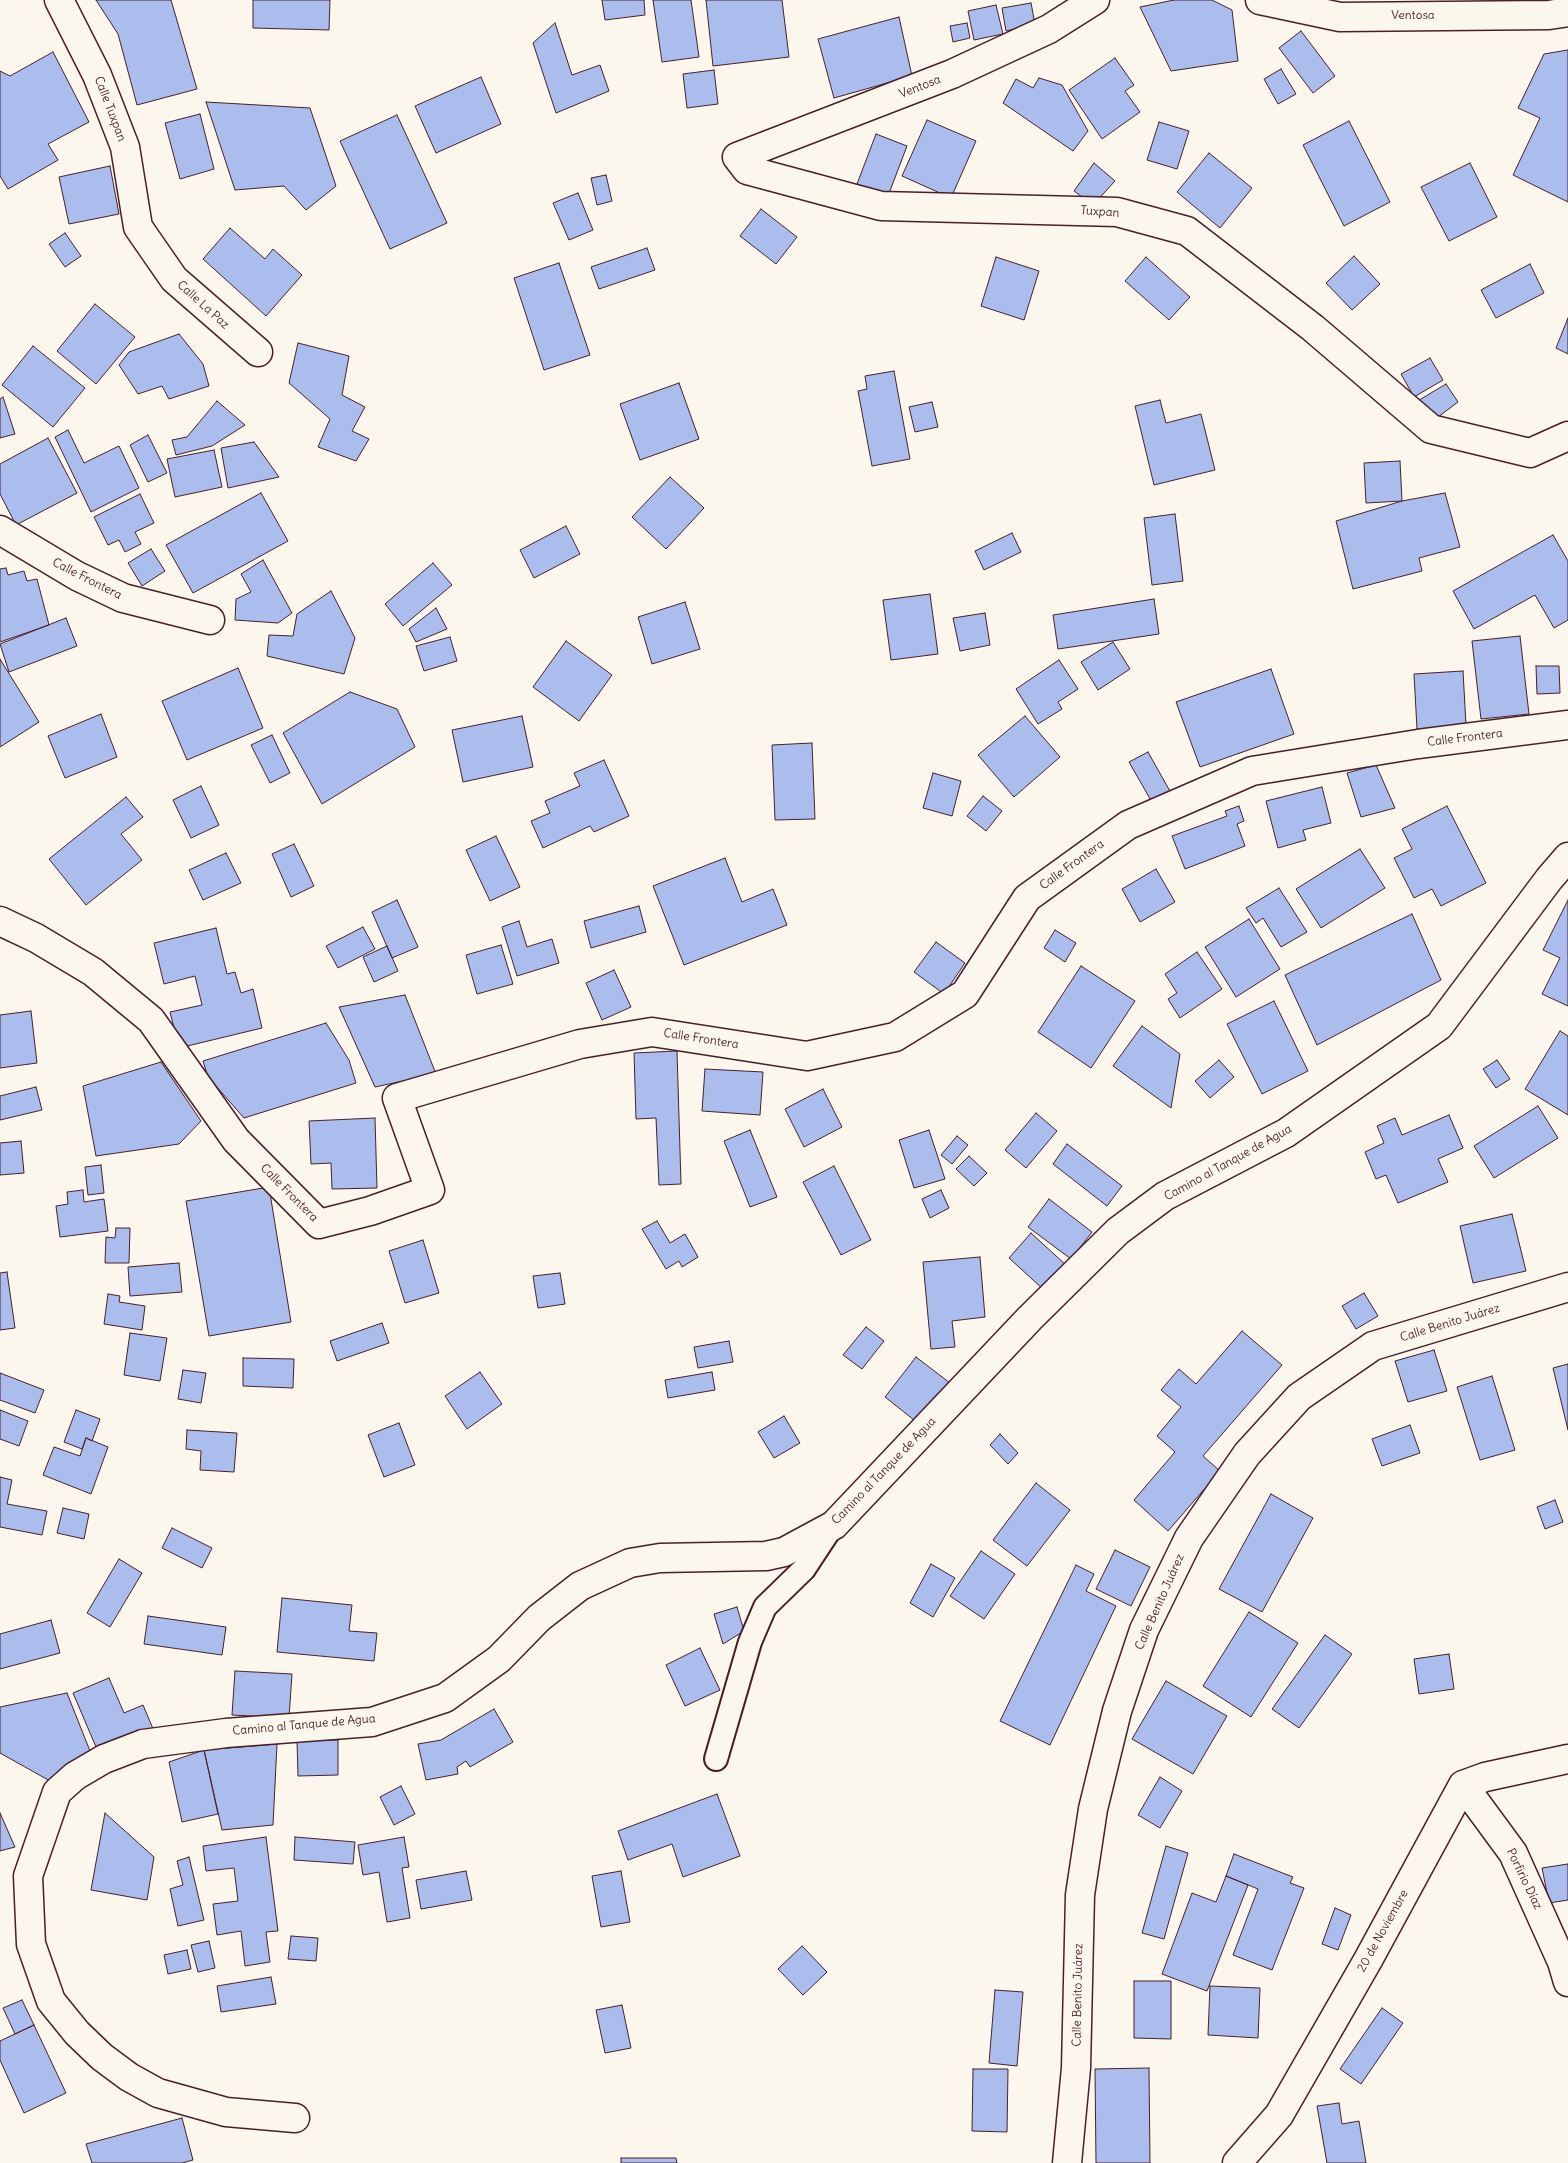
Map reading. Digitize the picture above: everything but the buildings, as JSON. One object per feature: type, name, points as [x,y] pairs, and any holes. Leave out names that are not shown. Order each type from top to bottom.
[{"type":"street","name":"Calle Tuxpan","points":[[59,0],[97,75],[125,147],[138,227]]},
{"type":"street","name":"Ventosa","points":[[737,157],[952,74],[1049,29],[1095,0]]},
{"type":"street","name":"Ventosa","points":[[1260,0],[1340,17],[1549,15],[1568,12]]},
{"type":"street","name":"Tuxpan","points":[[737,157],[747,170],[881,206],[1117,212],[1187,231],[1313,328],[1430,428],[1530,453],[1568,436]]},
{"type":"street","name":"Calle La Paz","points":[[138,227],[174,279],[258,352]]},
{"type":"street","name":"Calle Frontera","points":[[0,530],[77,576],[123,598],[210,620]]},
{"type":"street","name":"Calle Frontera","points":[[0,921],[36,938],[93,972],[151,1020],[236,1140],[319,1224],[370,1211],[430,1190],[397,1098],[580,1044],[652,1032],[807,1056],[895,1037],[965,994],[1026,898],[1128,825],[1252,771],[1418,744],[1568,725]]},
{"type":"street","name":"Camino al Tanque de Agua","points":[[295,2118],[226,2112],[158,2093],[102,2057],[77,2033],[51,2001],[31,1944],[28,1876],[57,1792],[75,1776],[104,1759],[143,1744],[226,1732],[372,1722],[445,1698],[499,1659],[539,1618],[580,1586],[630,1563],[660,1558],[766,1556],[784,1552],[834,1524],[1030,1318],[1118,1231],[1166,1196],[1286,1133],[1439,1026],[1549,879],[1568,858]]},
{"type":"street","name":"Calle Benito Juárez","points":[[1067,2163],[1076,2068],[1080,1895],[1093,1810],[1116,1711],[1144,1630],[1189,1538],[1246,1454],[1299,1397],[1373,1346],[1568,1287]]},
{"type":"street","points":[[1463,1785],[1485,1777],[1568,1759]]},
{"type":"street","name":"Porfirio Díaz","points":[[1463,1785],[1513,1852],[1562,1962],[1568,1982]]},
{"type":"street","name":"20 de Noviembre","points":[[1237,2163],[1279,2114],[1368,1960],[1463,1785]]},
{"type":"lane","points":[[716,1759],[750,1642],[765,1607],[804,1569],[834,1524]]}]
